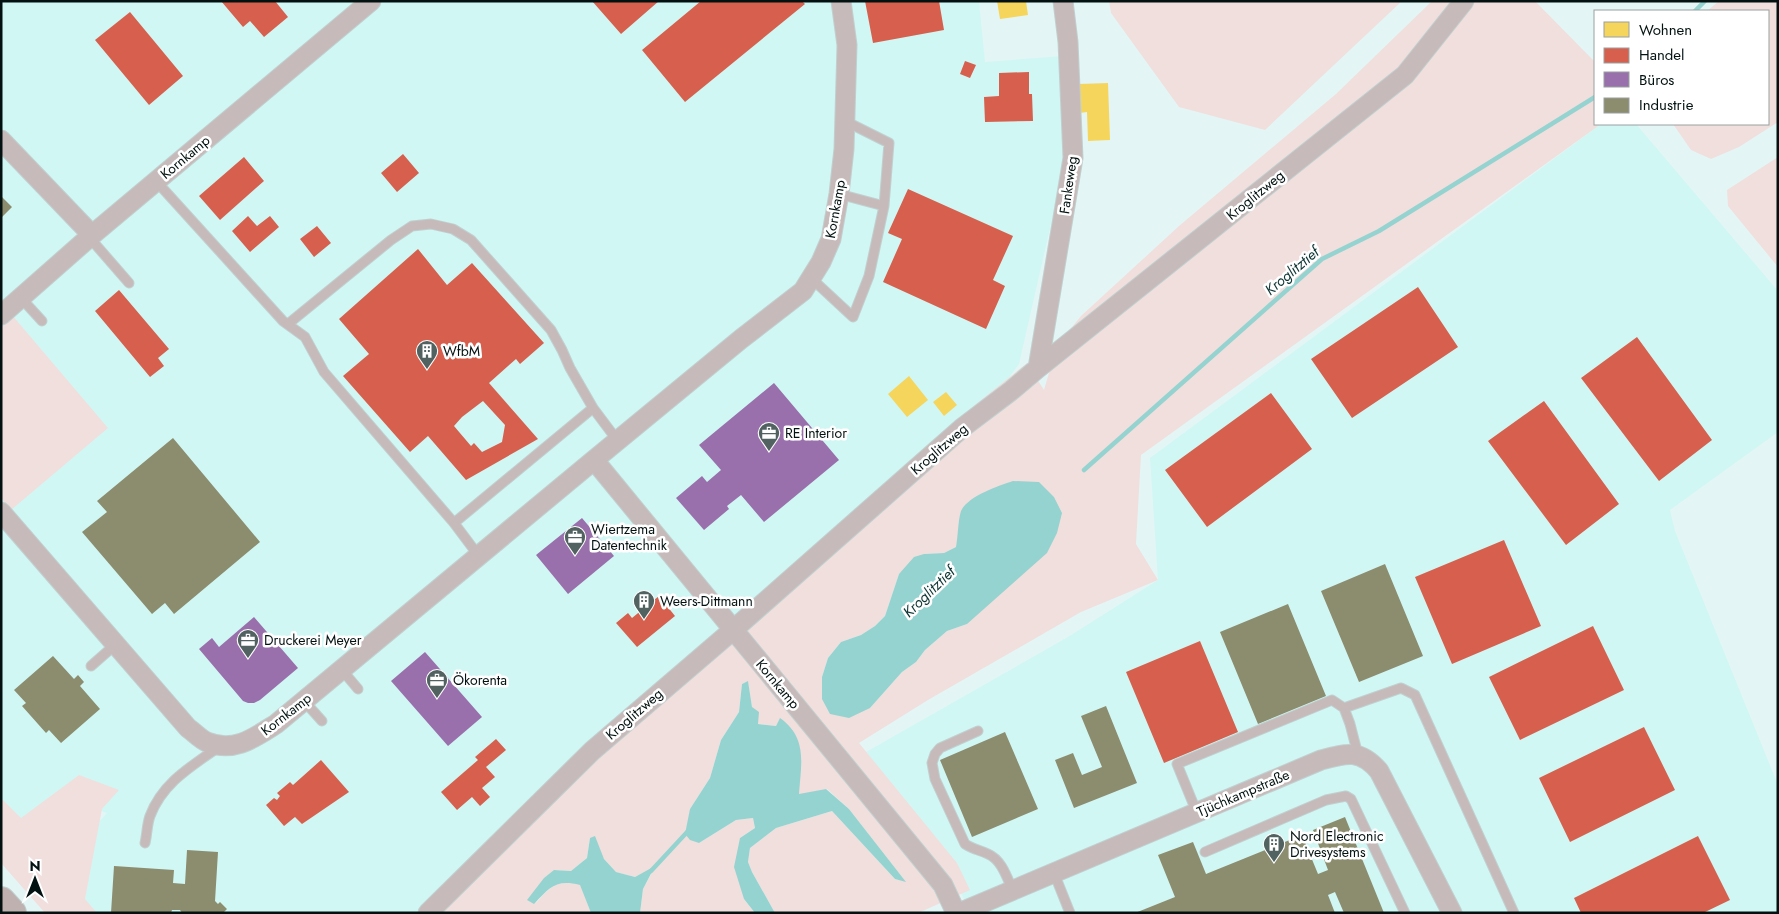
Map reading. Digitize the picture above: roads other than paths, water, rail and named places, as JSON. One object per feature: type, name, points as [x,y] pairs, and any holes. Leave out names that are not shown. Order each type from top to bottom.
[{"type":"main road","points":[[1,901],[12,913]]},
{"type":"street","name":"Kornkamp","points":[[1,315],[90,236],[371,1]]},
{"type":"street","name":"Kornkamp","points":[[221,746],[240,745],[255,738],[276,724],[617,440],[803,291],[821,262],[831,239],[839,194],[846,121],[847,45],[841,1]]},
{"type":"street","name":"Fankeweg","points":[[1038,368],[1073,158],[1068,42],[1063,1]]},
{"type":"street","name":"Kroglitzweg","points":[[428,913],[592,751],[733,630],[962,428],[1405,75],[1464,1]]},
{"type":"street","points":[[1,140],[90,236]]},
{"type":"street","name":"Kornkamp","points":[[594,460],[943,885],[957,913]]},
{"type":"street","points":[[1,512],[188,728],[205,742],[221,746]]},
{"type":"street","name":"Tjüchkampstraße","points":[[957,913],[1321,760],[1341,755],[1358,755]]},
{"type":"street","points":[[1358,755],[1370,760],[1380,771],[1452,913]]},
{"type":"lane","points":[[811,278],[853,317],[869,276],[884,206],[889,143],[846,121]]},
{"type":"lane","points":[[156,181],[276,314],[305,337],[324,372],[454,523],[478,555]]},
{"type":"lane","points":[[839,194],[884,206]]},
{"type":"lane","points":[[288,324],[391,240],[412,226],[431,224],[453,229],[471,240],[551,330],[593,408],[617,440]]},
{"type":"lane","points":[[90,236],[111,269],[129,284]]},
{"type":"lane","points":[[21,298],[42,321]]},
{"type":"lane","points":[[454,523],[593,408]]},
{"type":"lane","points":[[91,666],[116,644]]},
{"type":"lane","points":[[342,670],[358,689]]},
{"type":"lane","points":[[1344,708],[1400,688],[1415,695],[1514,913]]},
{"type":"lane","points":[[304,700],[322,721]]},
{"type":"lane","points":[[1197,813],[1177,764],[1332,700],[1344,708],[1358,755]]},
{"type":"lane","points":[[978,731],[940,748],[935,754],[932,764],[936,779],[966,844],[974,850],[989,854],[999,861],[1013,891]]},
{"type":"lane","points":[[145,843],[149,818],[161,793],[180,773],[221,746]]},
{"type":"lane","points":[[1205,852],[1326,800],[1346,796],[1351,799],[1405,913]]},
{"type":"lane","points":[[1054,873],[1070,913]]},
{"type":"water","points":[[1013,481],[1039,482],[1054,497],[1062,513],[1057,533],[1047,553],[967,624],[947,631],[925,650],[916,662],[902,672],[870,708],[849,718],[830,714],[822,699],[822,677],[828,658],[841,642],[861,635],[875,626],[885,616],[899,574],[914,557],[924,554],[944,553],[956,547],[961,511],[970,501],[984,492]]},
{"type":"water","points":[[748,681],[752,707],[759,712],[758,724],[776,726],[780,718],[795,734],[801,752],[799,794],[826,789],[849,809],[906,882],[895,879],[832,811],[776,828],[750,848],[748,862],[775,913],[755,913],[744,899],[734,867],[740,838],[755,828],[753,818],[736,820],[699,843],[690,840],[685,834],[690,809],[710,778],[721,740],[739,712],[742,684]]},
{"type":"water","points":[[595,836],[604,859],[616,872],[635,877],[655,866],[643,889],[640,913],[591,913],[580,885],[572,883],[554,886],[534,904],[527,900],[544,878],[554,870],[571,871],[587,858],[590,838]]},
{"type":"waterway","name":"Kroglitztief","points":[[1696,10],[1705,1]]},
{"type":"waterway","name":"Kroglitztief","points":[[1084,470],[1322,259],[1379,231],[1594,98]]},
{"type":"waterway","name":"Kroglitztief","points":[[651,871],[689,830]]},
{"type":"place","name":"WfbM","points":[[427,370]]},
{"type":"place","name":"RE Interior","points":[[769,452]]},
{"type":"place","name":"Wiertzema Datentechnik","points":[[575,556]]},
{"type":"place","name":"Weers-Dittmann","points":[[644,620]]},
{"type":"place","name":"Druckerei Meyer","points":[[248,659]]},
{"type":"place","name":"Ökorenta","points":[[437,699]]},
{"type":"place","name":"Nord Electronic Drivesystems","points":[[1274,863]]}]
